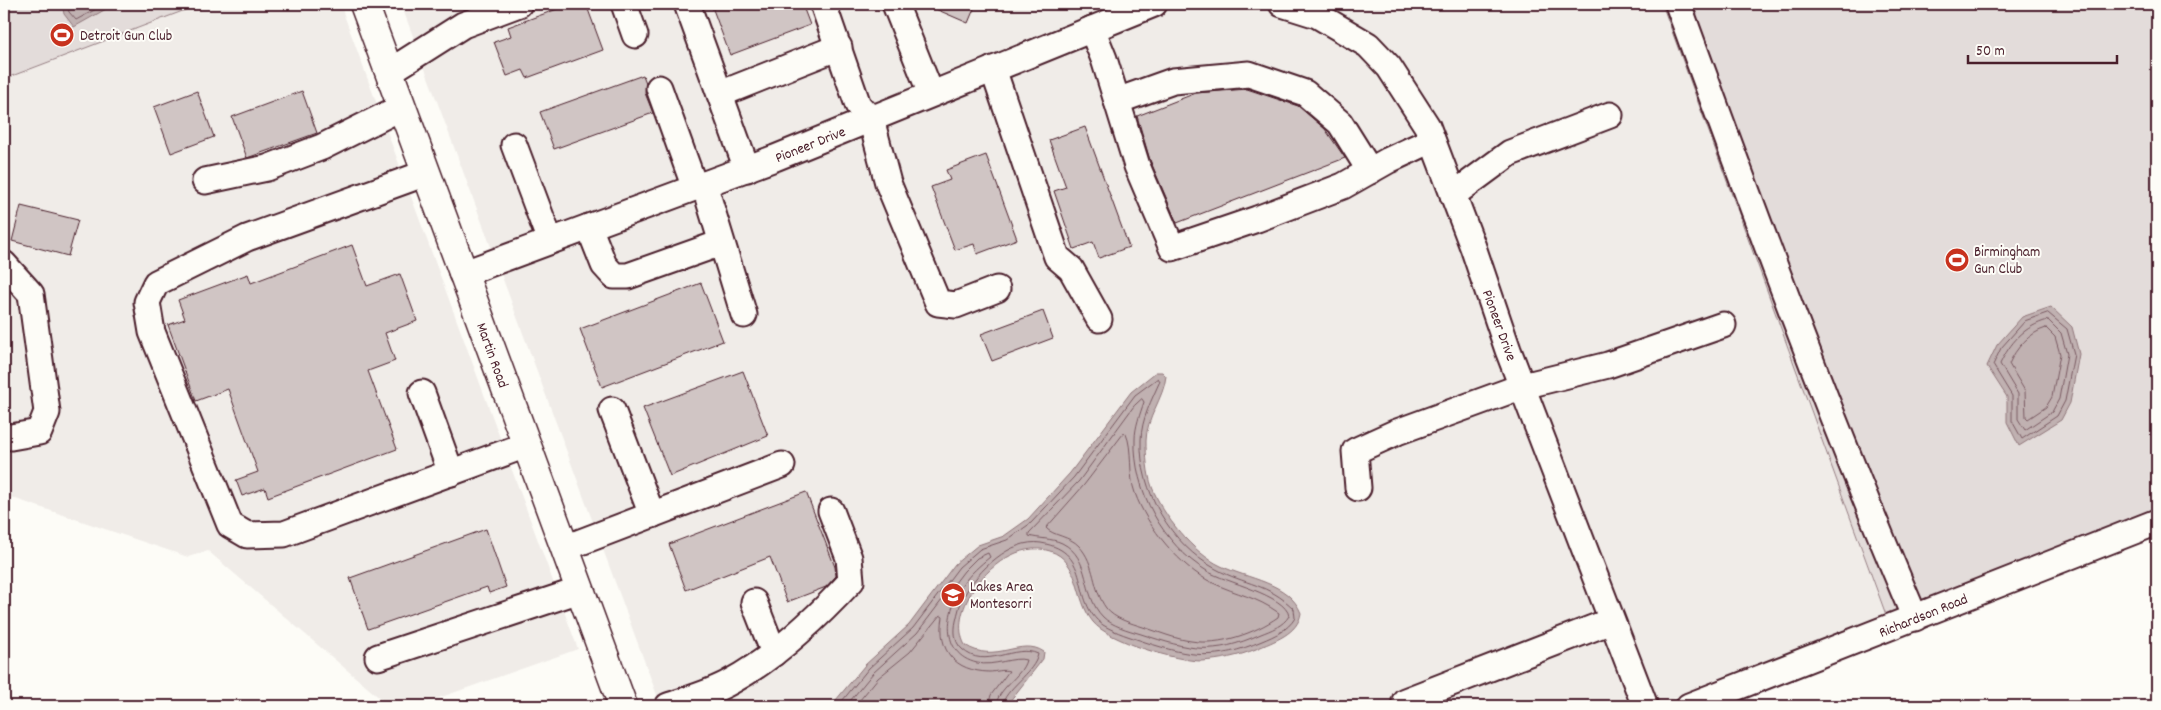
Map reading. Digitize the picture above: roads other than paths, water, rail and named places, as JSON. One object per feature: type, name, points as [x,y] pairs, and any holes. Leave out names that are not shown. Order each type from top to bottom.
[{"type":"main road","name":"Martin Road","points":[[364,4],[462,274],[623,706]]},
{"type":"street","points":[[389,72],[463,26],[520,4]]},
{"type":"street","points":[[624,4],[635,35]]},
{"type":"street","points":[[687,4],[747,169]]},
{"type":"street","points":[[823,4],[858,105],[871,119],[888,183],[938,303],[956,305],[997,289]]},
{"type":"street","points":[[895,4],[931,94]]},
{"type":"street","name":"Pioneer Drive","points":[[462,274],[747,169],[1154,4]]},
{"type":"street","points":[[1678,4],[1763,238],[1855,478],[1914,618]]},
{"type":"street","name":"Pioneer Drive","points":[[1296,6],[1346,30],[1368,45],[1389,67],[1410,97],[1432,140],[1611,621],[1645,706]]},
{"type":"street","points":[[1092,29],[1137,166],[1172,248],[1326,192],[1432,140]]},
{"type":"street","points":[[720,94],[838,47]]},
{"type":"street","points":[[993,68],[1057,257],[1071,269],[1099,320]]},
{"type":"street","points":[[1117,101],[1173,81],[1249,74],[1305,94],[1340,124],[1370,171]]},
{"type":"street","points":[[659,88],[700,186],[744,315]]},
{"type":"street","points":[[205,181],[267,168],[322,147],[402,107]]},
{"type":"street","points":[[1453,194],[1510,154],[1610,115]]},
{"type":"street","points":[[514,145],[550,241]]},
{"type":"street","points":[[426,173],[248,238],[156,283],[147,302],[152,332],[230,525],[247,535],[284,534],[526,445]]},
{"type":"street","points":[[589,227],[604,265],[614,276],[628,276],[721,243]]},
{"type":"street","points":[[4,264],[31,294],[47,412],[40,432],[11,437],[4,436]]},
{"type":"street","points":[[1358,488],[1355,452],[1397,432],[1523,386],[1625,359],[1723,325]]},
{"type":"street","points":[[422,393],[450,473]]},
{"type":"street","points":[[612,410],[652,515]]},
{"type":"street","points":[[565,548],[782,466]]},
{"type":"street","points":[[668,706],[729,683],[774,653],[822,612],[851,581],[849,558],[831,511]]},
{"type":"street","name":"Richardson Road","points":[[1689,706],[2157,522]]},
{"type":"street","points":[[378,657],[580,590]]},
{"type":"street","points":[[754,602],[774,653]]},
{"type":"street","points":[[1405,701],[1611,621]]},
{"type":"water","points":[[62,4],[107,4],[106,9],[74,27],[64,14]]},
{"type":"water","points":[[2051,307],[2072,327],[2079,354],[2070,403],[2061,420],[2019,446],[2007,422],[2007,397],[1987,366],[1997,345],[2022,317]]},
{"type":"water","points":[[1156,372],[1162,372],[1166,376],[1165,384],[1149,424],[1146,441],[1149,476],[1163,510],[1190,543],[1210,560],[1266,583],[1287,594],[1301,613],[1299,620],[1290,632],[1277,640],[1250,651],[1215,660],[1190,660],[1160,654],[1127,643],[1101,629],[1087,613],[1067,563],[1060,556],[1050,551],[1039,549],[1027,550],[1005,558],[986,574],[968,598],[961,618],[962,639],[965,645],[976,650],[997,652],[1026,647],[1044,652],[1043,659],[1006,706],[831,706],[865,665],[909,625],[955,564],[978,545],[1004,536],[1028,519],[1070,473],[1131,392]]},
{"type":"place","name":"Detroit Gun Club","points":[[62,35]]},
{"type":"place","name":"Birmingham Gun Club","points":[[1957,260]]},
{"type":"place","name":"Lakes Area Montesorri","points":[[953,595]]}]
